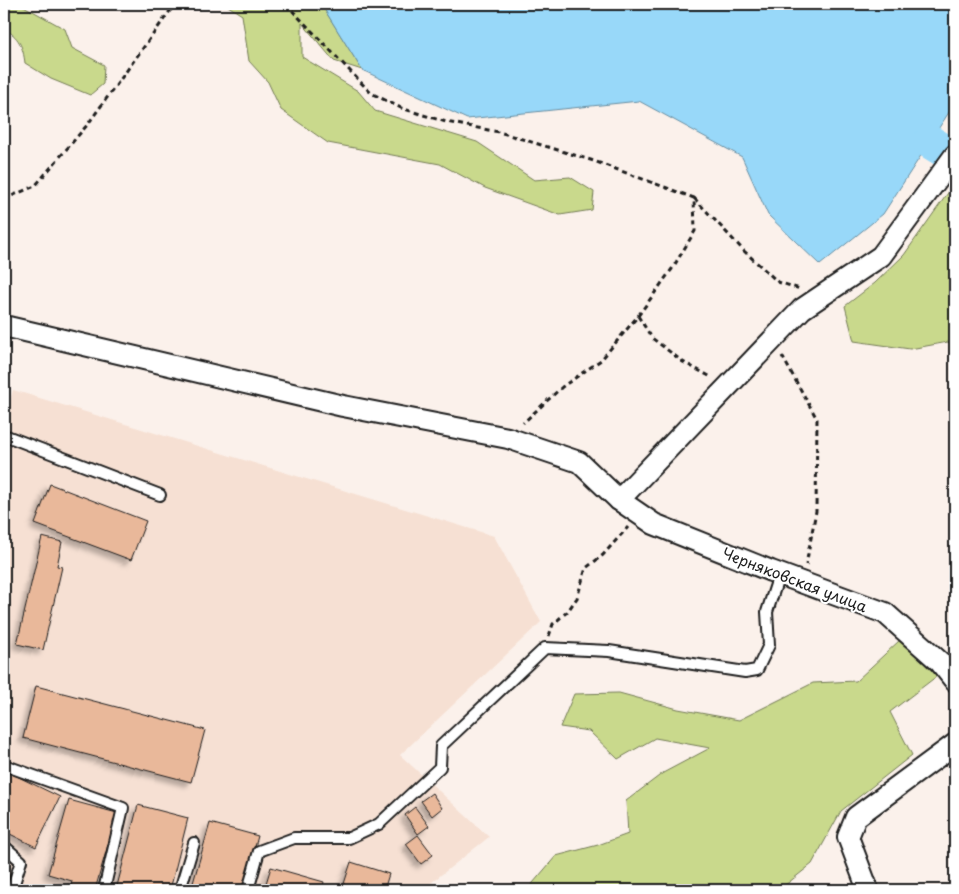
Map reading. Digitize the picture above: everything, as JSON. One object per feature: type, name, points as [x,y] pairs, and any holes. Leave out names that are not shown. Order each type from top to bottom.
[{"type":"street","points":[[619,500],[802,310],[881,256],[955,155]]},
{"type":"street","name":"Черняковская улица","points":[[4,326],[343,406],[508,438],[579,462],[619,500],[654,524],[779,575],[885,613],[940,662],[955,681]]},
{"type":"street","points":[[868,890],[848,837],[856,817],[955,744]]},
{"type":"lane","points":[[4,435],[160,495]]},
{"type":"lane","points":[[248,890],[259,852],[294,838],[349,838],[379,824],[440,766],[442,746],[545,648],[609,651],[745,672],[757,670],[769,646],[767,612],[779,575]]},
{"type":"lane","points":[[4,765],[122,808],[104,890]]},
{"type":"lane","points":[[180,890],[194,843]]},
{"type":"lane","points":[[4,846],[21,861],[12,890]]},
{"type":"path","points":[[4,199],[35,186],[88,124],[175,4]]},
{"type":"path","points":[[286,4],[371,93],[401,108],[446,122],[499,132],[594,161],[694,198],[744,251],[778,282],[822,296]]},
{"type":"path","points":[[508,438],[562,387],[601,360],[638,316],[672,269],[695,231],[694,198]]},
{"type":"path","points":[[638,316],[652,338],[683,362],[728,387]]},
{"type":"path","points":[[772,340],[793,373],[817,419],[816,512],[802,583]]},
{"type":"path","points":[[545,648],[553,624],[567,612],[577,598],[586,568],[603,555],[626,532],[636,512]]},
{"type":"shaded area","points":[[13,390],[494,536],[541,622],[400,755],[489,837],[422,890],[4,890],[4,419]]},
{"type":"green space","points":[[4,4],[20,4],[65,29],[72,48],[104,65],[103,84],[90,95],[51,79],[25,63],[23,52],[17,39],[4,29]]},
{"type":"green space","points":[[225,4],[321,4],[362,70],[334,61],[302,23],[302,57],[358,91],[375,111],[477,142],[534,180],[570,177],[594,192],[592,210],[560,215],[485,188],[440,164],[328,143],[281,110],[268,82],[249,61],[242,15]]},
{"type":"green space","points":[[955,183],[955,346],[948,342],[910,349],[854,341],[845,306],[875,283],[904,255]]},
{"type":"green space","points":[[900,640],[937,676],[890,712],[912,755],[841,811],[812,864],[779,890],[527,890],[556,856],[598,845],[628,834],[626,801],[663,773],[710,748],[655,738],[618,759],[589,731],[560,727],[574,694],[619,693],[678,709],[739,720],[813,683],[856,681]]},
{"type":"water","points":[[321,4],[955,4],[955,103],[883,214],[820,265],[768,215],[742,157],[639,101],[467,119],[362,70]]},
{"type":"building","points":[[50,484],[146,521],[131,560],[35,524]]},
{"type":"building","points":[[42,537],[62,542],[57,566],[62,567],[43,650],[17,644]]},
{"type":"building","points":[[36,686],[205,730],[191,782],[23,738]]},
{"type":"building","points":[[4,770],[60,797],[36,847],[4,831]]},
{"type":"building","points":[[432,793],[442,808],[432,816],[421,801]]},
{"type":"building","points":[[69,800],[117,813],[95,890],[70,890],[72,881],[48,874]]},
{"type":"building","points":[[138,805],[188,818],[170,890],[116,890]]},
{"type":"building","points":[[415,807],[429,826],[418,834],[405,815]]},
{"type":"building","points":[[210,823],[258,836],[243,890],[191,890]]},
{"type":"building","points":[[418,835],[433,855],[421,864],[406,844]]},
{"type":"building","points":[[351,862],[389,874],[384,890],[342,890]]},
{"type":"building","points":[[271,867],[324,882],[322,890],[264,890]]},
{"type":"waterway","points":[[930,142],[955,157]]}]
